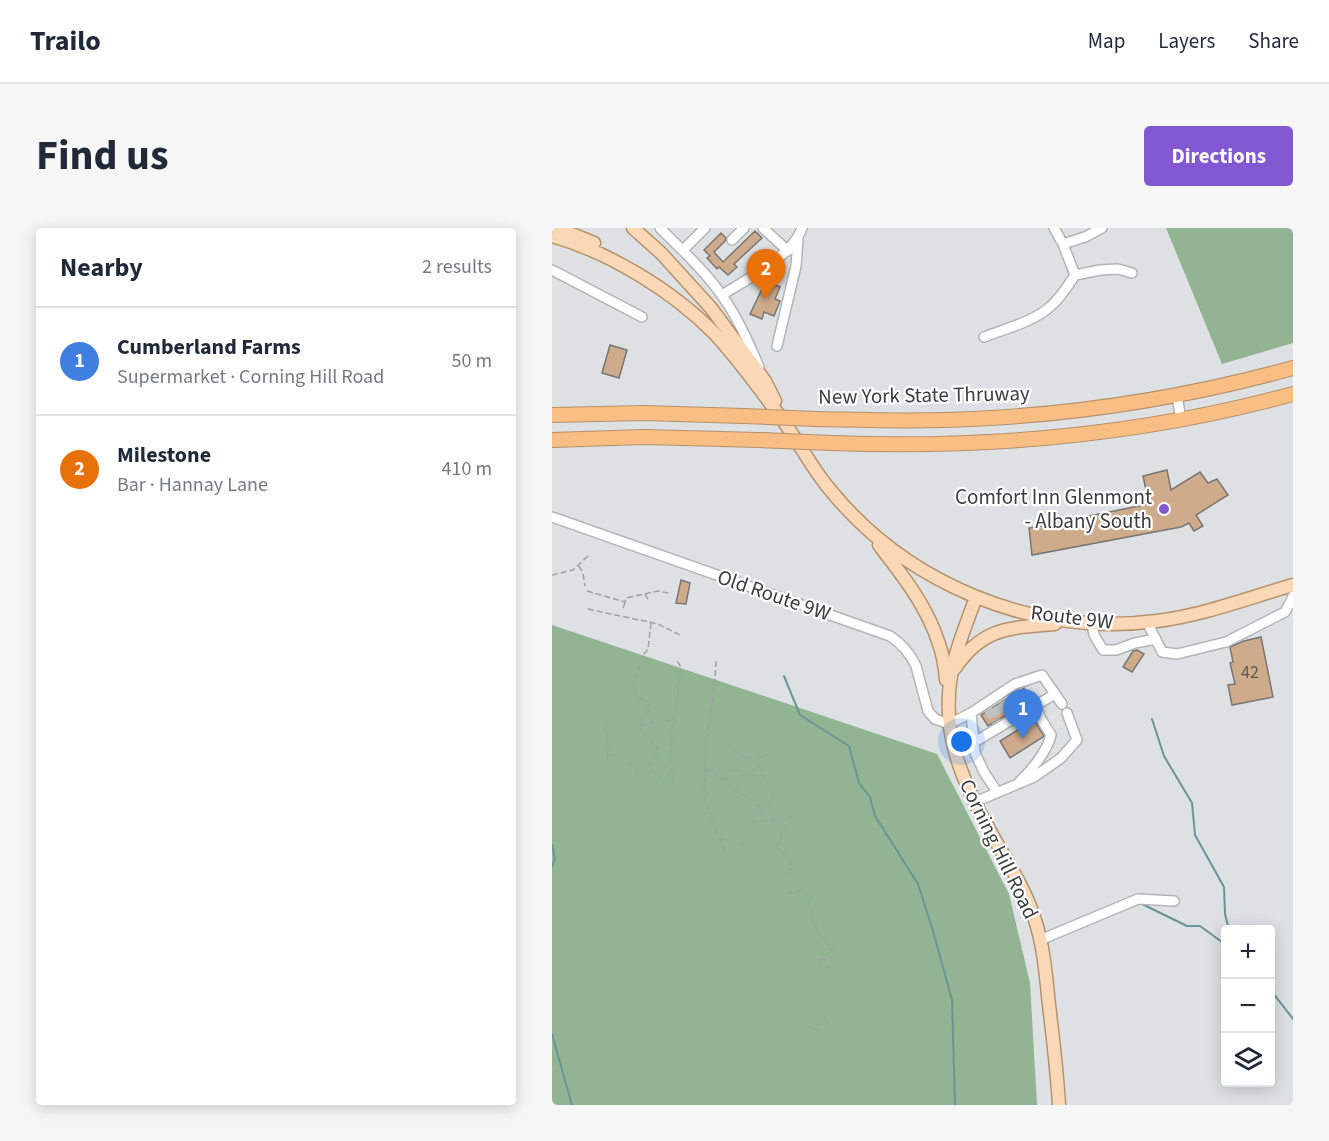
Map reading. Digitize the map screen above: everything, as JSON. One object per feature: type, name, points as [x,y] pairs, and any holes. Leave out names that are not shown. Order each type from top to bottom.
[{"type":"highway","name":"New York State Thruway","points":[[552,415],[654,413],[915,421],[999,418],[1083,410],[1177,395],[1293,368]]},
{"type":"highway","points":[[552,440],[644,437],[915,445],[1000,442],[1086,434],[1180,420],[1293,394]]},
{"type":"main road","points":[[557,228],[606,249],[663,283],[731,352],[786,424],[827,486],[868,529],[914,592],[929,618],[940,645],[948,693]]},
{"type":"main road","points":[[633,228],[661,253],[702,297],[724,325],[765,381],[786,424]]},
{"type":"main road","points":[[552,236],[615,261],[692,312]]},
{"type":"main road","name":"Route 9W","points":[[868,529],[918,567],[976,597],[1034,615],[1076,621],[1119,624],[1147,622],[1198,613],[1293,585]]},
{"type":"main road","name":"Corning Hill Road","points":[[976,597],[956,652],[951,674],[948,693],[949,724],[959,767],[975,802],[1026,895],[1035,920],[1048,997],[1059,1105]]},
{"type":"main road","points":[[951,674],[973,646],[992,634],[1017,628],[1076,621]]},
{"type":"street","points":[[660,228],[700,268],[722,295],[741,327],[765,381]]},
{"type":"street","points":[[683,250],[705,228]]},
{"type":"street","points":[[732,240],[744,228]]},
{"type":"street","points":[[777,346],[796,266],[801,228]]},
{"type":"street","points":[[1054,228],[1075,275]]},
{"type":"street","points":[[1063,244],[1085,237],[1102,228]]},
{"type":"street","points":[[766,229],[788,250]]},
{"type":"street","points":[[722,295],[777,260],[798,238]]},
{"type":"street","points":[[984,337],[1031,320],[1052,306],[1075,275],[1119,269],[1132,273]]},
{"type":"street","points":[[552,270],[642,317]]},
{"type":"street","points":[[1177,395],[1180,420]]},
{"type":"street","name":"Old Route 9W","points":[[552,517],[890,636],[908,651],[913,659],[928,711],[935,719],[949,724]]},
{"type":"street","points":[[1147,622],[1162,652],[1177,654],[1226,642],[1285,612],[1293,596]]},
{"type":"street","points":[[1092,623],[1094,635],[1103,650],[1116,650],[1156,639]]},
{"type":"street","points":[[949,724],[1042,675],[1062,704]]},
{"type":"street","points":[[973,743],[1015,715],[1056,694]]},
{"type":"street","points":[[971,713],[975,753],[997,792]]},
{"type":"street","points":[[975,802],[1034,777],[1061,758],[1077,740],[1067,713]]},
{"type":"street","points":[[1015,715],[1051,735],[1049,743],[1027,775],[1016,784]]},
{"type":"street","points":[[1040,940],[1138,899],[1174,901]]},
{"type":"path","points":[[552,575],[573,570],[588,556]]},
{"type":"path","points":[[579,565],[585,586]]},
{"type":"path","points":[[587,591],[625,602]]},
{"type":"path","points":[[623,608],[626,598],[658,591],[668,593]]},
{"type":"path","points":[[645,594],[649,601]]},
{"type":"path","points":[[588,609],[658,624],[680,635]]},
{"type":"path","points":[[651,623],[648,649],[639,660],[634,689],[635,695],[648,702],[649,710],[640,720],[642,731],[657,747],[658,755],[650,763],[651,769],[660,778]]},
{"type":"path","points":[[672,782],[670,763],[681,667],[677,661]]},
{"type":"path","points":[[716,661],[704,798],[726,855]]},
{"type":"path","points":[[641,726],[661,717],[674,722]]},
{"type":"path","points":[[606,722],[607,760]]},
{"type":"path","points":[[727,743],[736,752],[761,768]]},
{"type":"path","points":[[608,754],[620,756],[632,764],[641,776]]},
{"type":"path","points":[[746,758],[758,758],[765,755]]},
{"type":"path","points":[[727,781],[725,774],[733,768],[743,775],[773,779]]},
{"type":"path","points":[[705,769],[719,775],[751,799],[759,806],[764,820]]},
{"type":"path","points":[[761,813],[770,805],[774,792]]},
{"type":"path","points":[[752,823],[790,818],[797,814]]},
{"type":"path","points":[[787,826],[782,832],[780,843],[775,846],[787,856],[792,868],[788,874]]},
{"type":"path","points":[[720,839],[747,847]]},
{"type":"path","points":[[787,893],[802,891],[806,894],[815,926],[824,943],[835,953],[834,957],[820,960],[820,966],[825,968],[834,965]]},
{"type":"path","points":[[798,1031],[822,1023],[828,1011]]},
{"type":"green space","points":[[1166,228],[1293,228],[1293,343],[1222,364]]},
{"type":"green space","points":[[552,625],[937,754],[1009,894],[1030,983],[1037,1105],[552,1105]]},
{"type":"building","points":[[755,231],[762,238],[734,264],[737,267],[728,275],[719,267],[717,269],[707,258],[710,256],[704,250],[721,233],[726,238],[725,241],[714,252],[723,262]]},
{"type":"building","points":[[763,280],[780,287],[775,299],[780,301],[774,316],[764,312],[762,319],[750,314],[763,287],[760,286]]},
{"type":"building","points":[[610,345],[627,350],[619,378],[602,373]]},
{"type":"building","name":"Comfort Inn Glenmont - Albany South","points":[[1167,470],[1171,490],[1200,472],[1208,483],[1217,479],[1228,495],[1196,515],[1203,526],[1194,531],[1189,523],[1181,527],[1032,555],[1029,528],[1149,504],[1143,476]]},
{"type":"building","points":[[681,580],[690,583],[686,604],[676,603]]},
{"type":"building","points":[[1261,637],[1273,697],[1232,705],[1228,685],[1235,684],[1230,663],[1233,662],[1230,647]]},
{"type":"building","points":[[1137,650],[1144,654],[1132,672],[1123,667],[1133,651]]},
{"type":"building","points":[[1024,688],[1031,700],[988,726],[981,715]]},
{"type":"building","points":[[1034,720],[1044,736],[1010,758],[1000,741]]},
{"type":"waterway","points":[[784,676],[800,715],[849,746],[859,783],[870,797],[875,816],[918,884],[952,1000],[955,1105]]},
{"type":"waterway","points":[[1152,719],[1164,756],[1192,803],[1195,835],[1224,887],[1228,925]]},
{"type":"waterway","points":[[552,845],[555,858],[552,867]]},
{"type":"waterway","points":[[1142,904],[1187,926],[1200,926],[1221,941]]},
{"type":"waterway","points":[[1275,996],[1293,1019]]},
{"type":"waterway","points":[[552,1034],[572,1105]]},
{"type":"tunnel","points":[[1019,691],[1026,703]]},
{"type":"tunnel","points":[[1011,696],[1018,708]]},
{"type":"tunnel","points":[[1003,701],[1010,713]]},
{"type":"tunnel","points":[[996,706],[1003,718]]},
{"type":"tunnel","points":[[988,710],[996,722]]},
{"type":"place","name":"Milestone","points":[[766,299]]},
{"type":"place","name":"Comfort Inn Glenmont - Albany South","points":[[1164,509]]},
{"type":"place","name":"Cumberland Farms","points":[[1023,739]]}]
